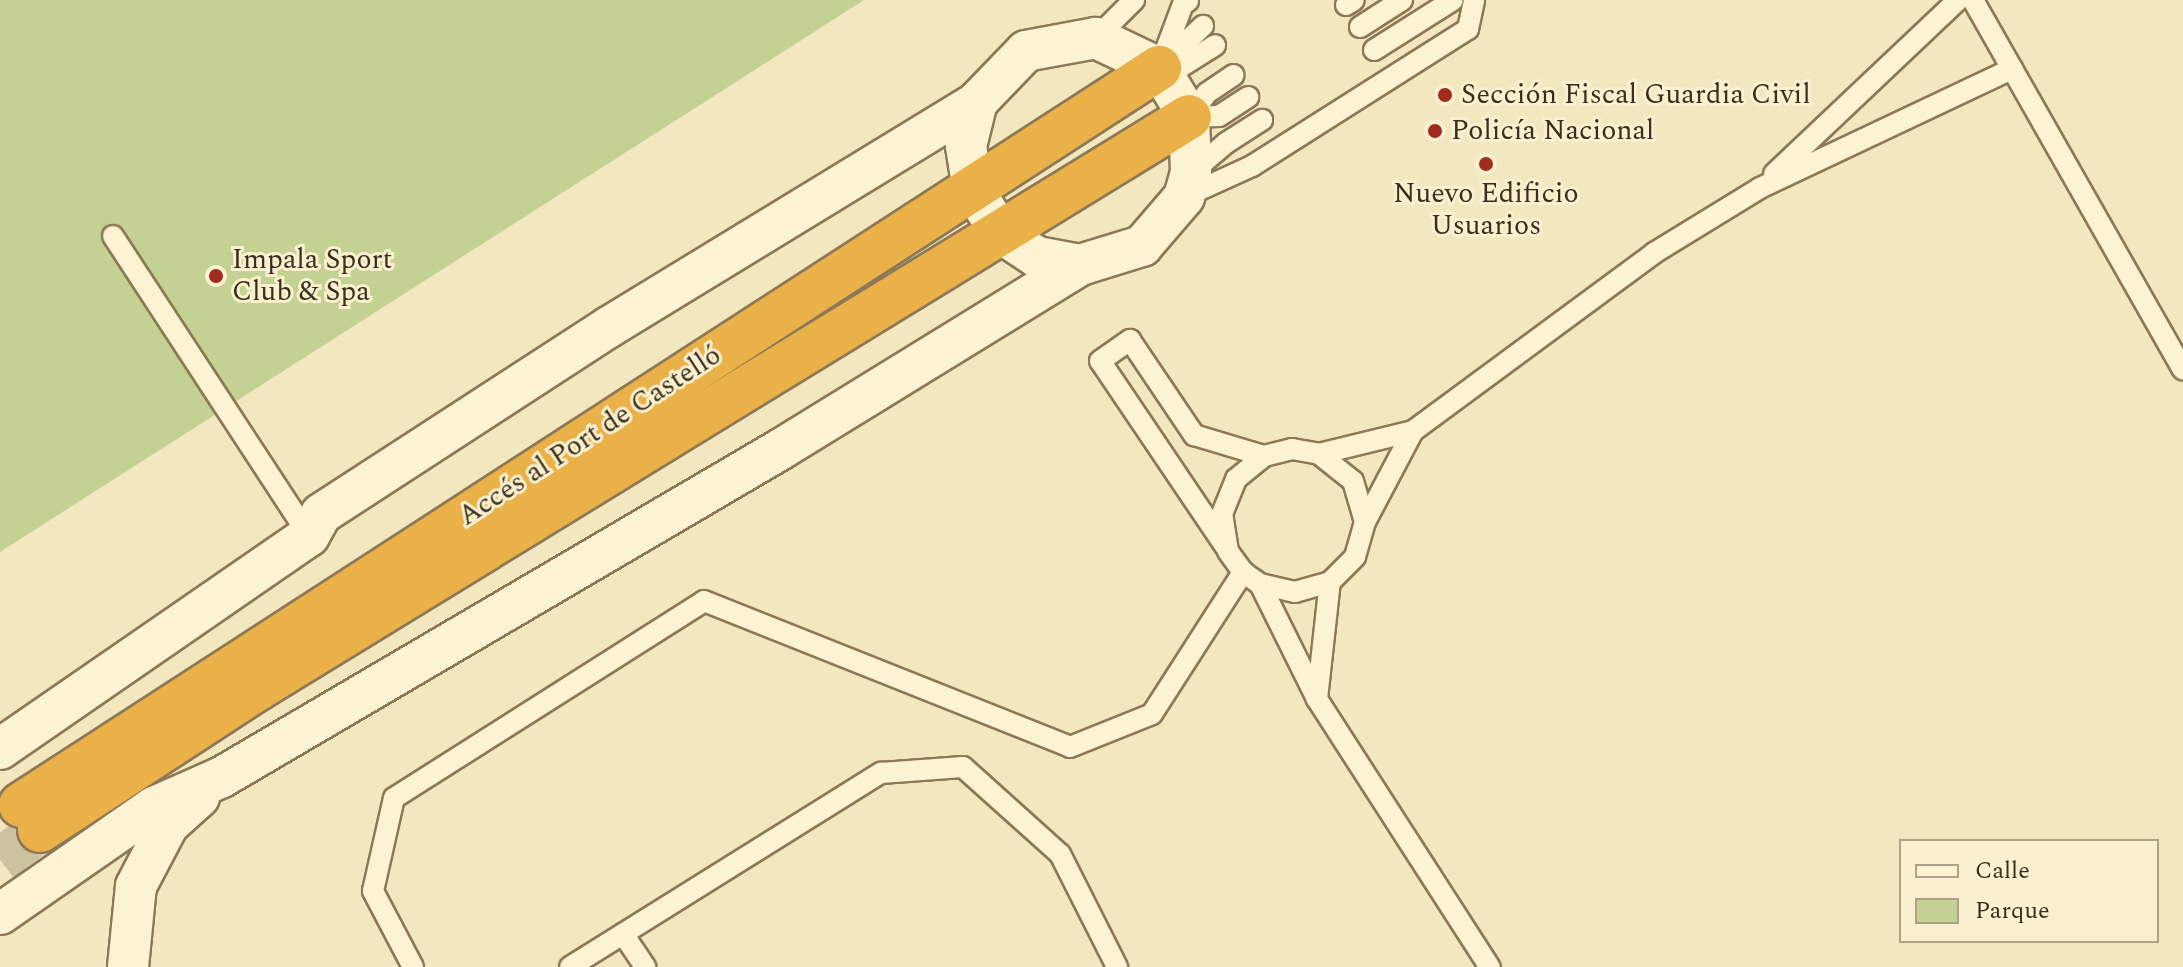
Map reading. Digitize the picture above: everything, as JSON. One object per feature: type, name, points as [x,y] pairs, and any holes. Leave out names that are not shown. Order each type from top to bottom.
[{"type":"highway","name":"Accés al Port de Castelló","points":[[1159,68],[31,817],[258,688],[1189,117]]},
{"type":"street","points":[[0,749],[309,536],[321,514],[583,344],[977,102],[1026,51],[1096,38],[1159,68],[1189,117],[1188,185],[1142,246],[1080,265],[781,449],[222,777],[154,807],[0,914]]},
{"type":"street","points":[[977,102],[966,146],[973,190],[1001,233],[1037,257],[1080,265]]},
{"type":"street","points":[[128,967],[136,886],[168,825],[222,777]]},
{"type":"lane","points":[[1096,38],[1134,0]]},
{"type":"lane","points":[[1360,27],[1402,0]]},
{"type":"lane","points":[[1374,50],[1453,0]]},
{"type":"lane","points":[[1188,185],[1252,166],[1468,29],[1474,0]]},
{"type":"lane","points":[[1760,188],[1958,0]]},
{"type":"lane","points":[[1973,0],[2183,369]]},
{"type":"lane","points":[[1159,68],[1183,4],[1188,1]]},
{"type":"lane","points":[[1159,68],[1203,26]]},
{"type":"lane","points":[[1159,68],[1182,66],[1215,45]]},
{"type":"lane","points":[[1228,551],[1222,514],[1236,479],[1264,456],[1292,449],[1319,454],[1413,431],[1654,253],[1760,188],[2012,69]]},
{"type":"lane","points":[[1189,117],[1207,93],[1234,75]]},
{"type":"lane","points":[[1189,117],[1219,116],[1248,97]]},
{"type":"lane","points":[[1188,185],[1226,143],[1262,120]]},
{"type":"lane","points":[[113,236],[309,536]]},
{"type":"lane","points":[[1264,456],[1194,435],[1130,340],[1100,361],[1228,551],[1251,578],[1317,699],[1490,967]]},
{"type":"lane","points":[[1251,578],[1295,592],[1330,582],[1355,557],[1365,522],[1413,431]]},
{"type":"lane","points":[[1319,454],[1353,481],[1365,522]]},
{"type":"lane","points":[[413,967],[373,891],[394,798],[704,601],[1070,747],[1152,714],[1251,578]]},
{"type":"lane","points":[[1317,699],[1330,582]]},
{"type":"lane","points":[[570,967],[881,773],[963,767],[1060,854],[1117,967]]},
{"type":"lane","points":[[623,934],[645,967]]},
{"type":"green space","name":"Impala Sport Club & Spa","points":[[0,0],[864,0],[0,552]]},
{"type":"tunnel","points":[[0,860],[40,830]]},
{"type":"place","name":"Sección Fiscal Guardia Civil","points":[[1445,95]]},
{"type":"place","name":"Policía Nacional","points":[[1435,131]]},
{"type":"place","name":"Nuevo Edificio Usuarios","points":[[1486,164]]},
{"type":"place","name":"Impala Sport Club & Spa","points":[[216,276]]}]
